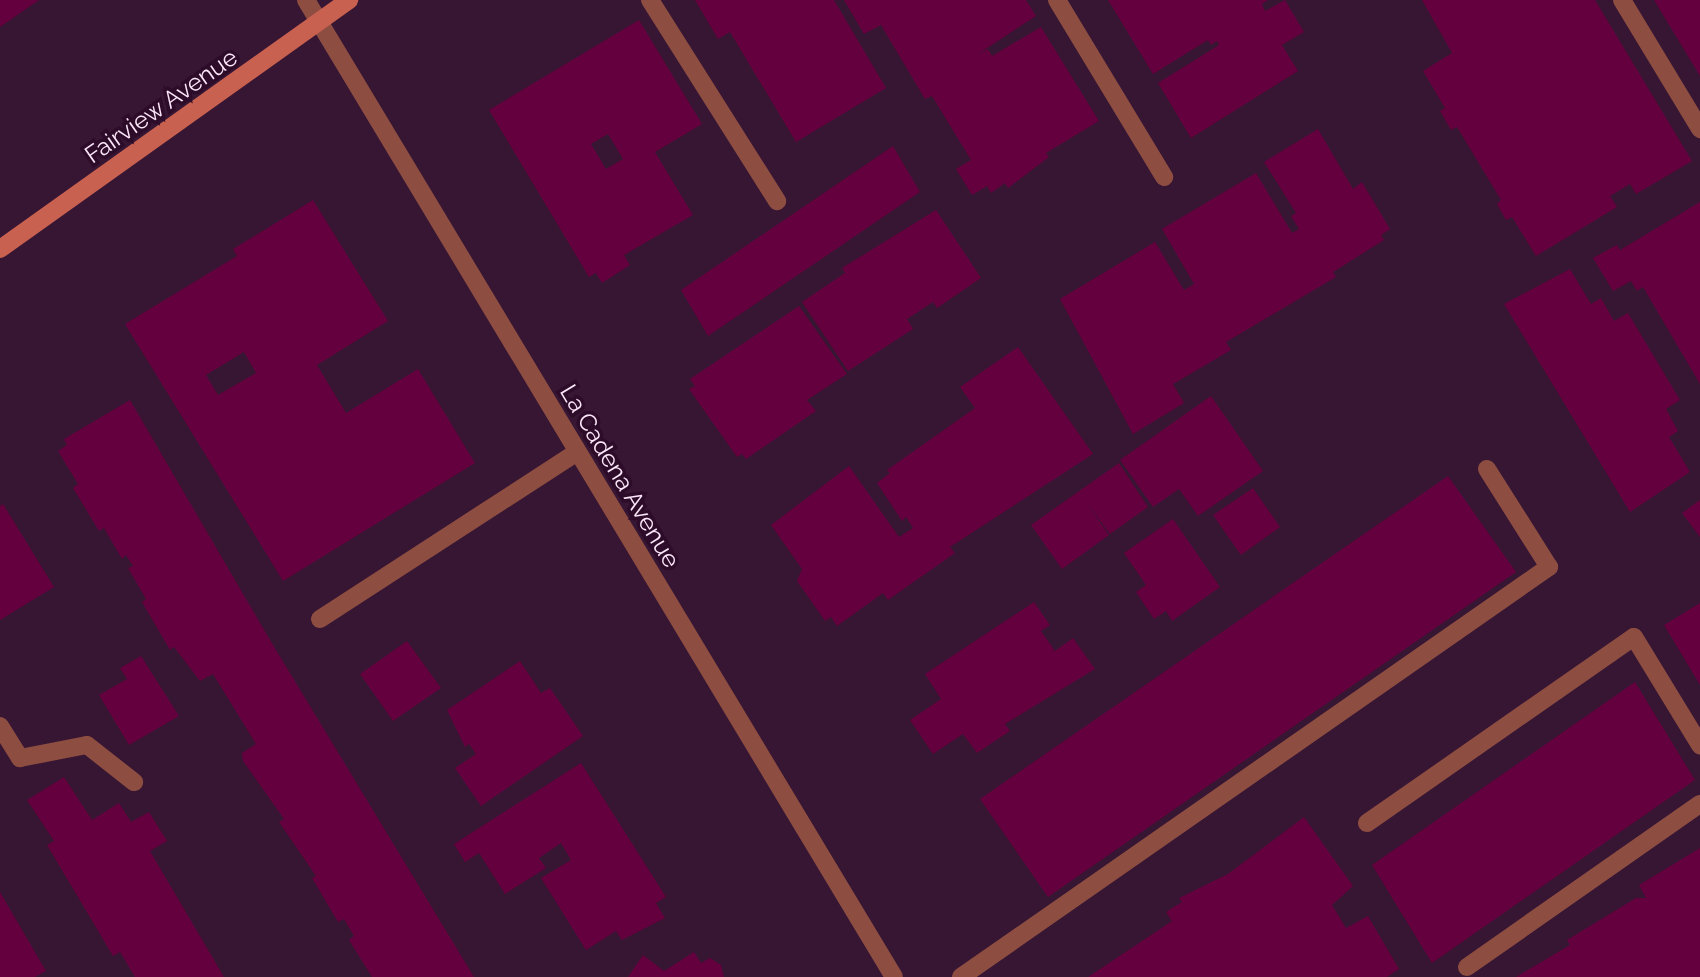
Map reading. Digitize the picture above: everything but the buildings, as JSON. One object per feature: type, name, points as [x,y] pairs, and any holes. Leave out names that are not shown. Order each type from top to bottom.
[{"type":"street","name":"La Cadena Avenue","points":[[306,0],[894,977]]},
{"type":"street","name":"Fairview Avenue","points":[[0,248],[349,0]]},
{"type":"street","points":[[650,0],[777,201]]},
{"type":"street","points":[[1057,0],[1164,177]]},
{"type":"street","points":[[1622,0],[1700,129]]},
{"type":"street","points":[[320,619],[577,452]]},
{"type":"street","points":[[961,977],[1549,567],[1487,469]]},
{"type":"street","points":[[1367,822],[1634,636],[1700,745]]},
{"type":"street","points":[[0,726],[20,758],[87,746],[134,782]]},
{"type":"street","points":[[1467,967],[1700,804]]}]
